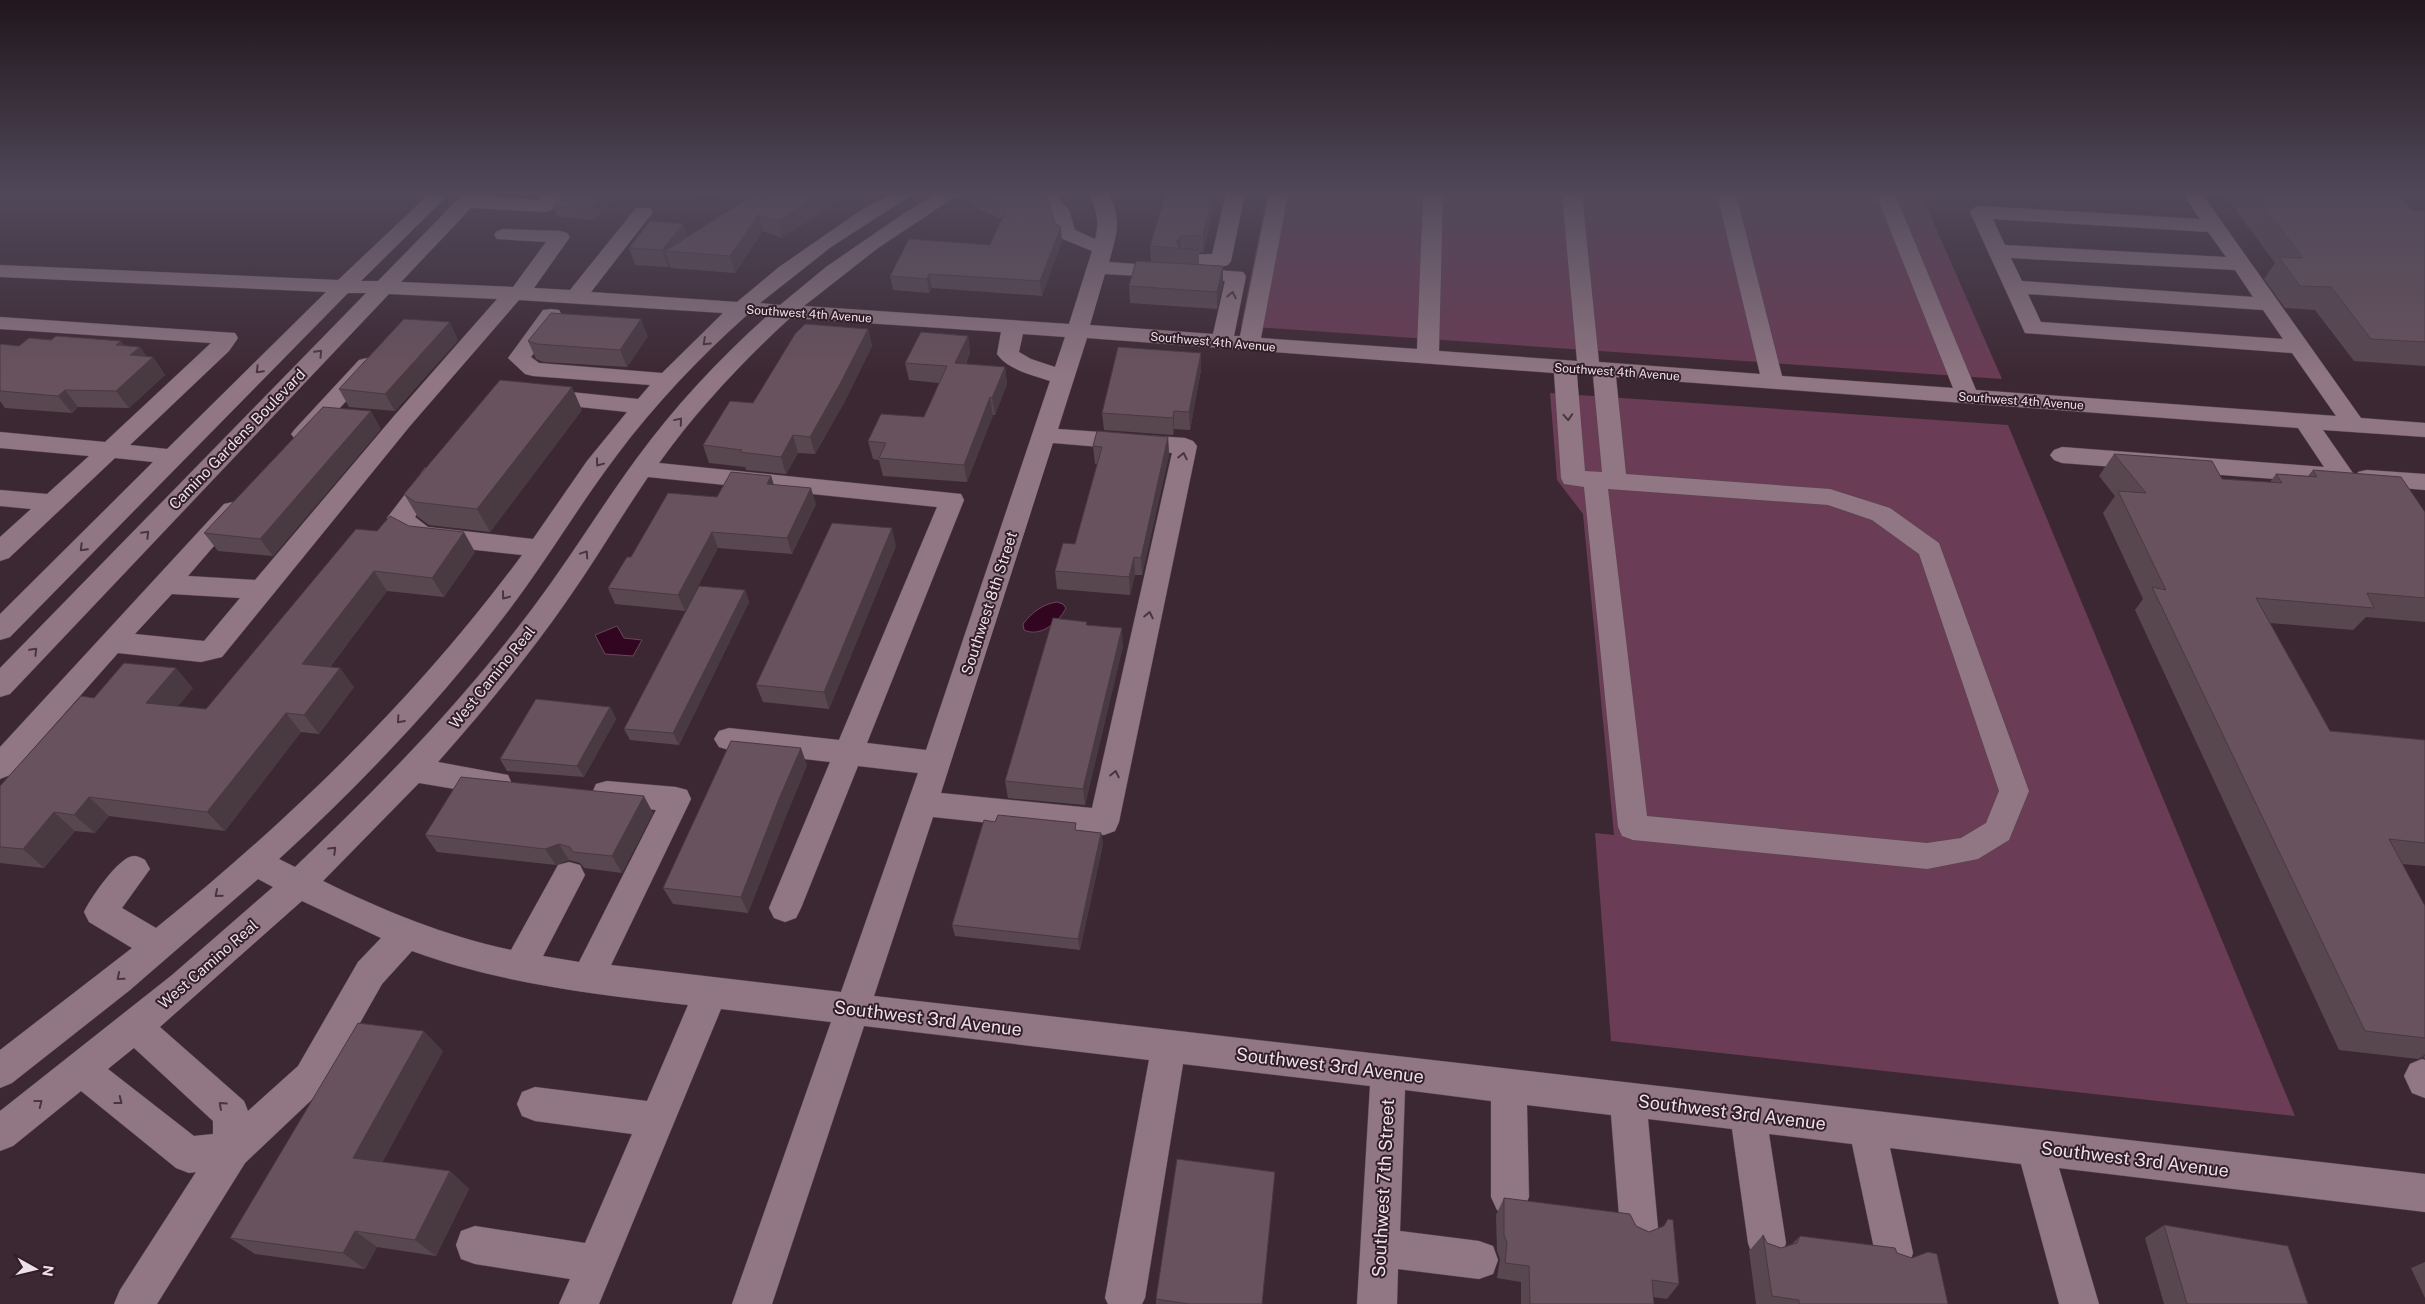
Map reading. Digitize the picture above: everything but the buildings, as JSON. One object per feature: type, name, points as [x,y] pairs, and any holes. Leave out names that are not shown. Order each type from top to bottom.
[{"type":"street","name":"Camino Gardens Boulevard","points":[[0,630],[376,255]]},
{"type":"street","name":"Camino Gardens Boulevard","points":[[0,686],[414,255]]},
{"type":"street","points":[[112,642],[201,652],[212,650],[402,421],[516,294],[547,255]]},
{"type":"street","points":[[607,255],[519,358],[533,369],[668,380]]},
{"type":"street","points":[[0,1071],[158,946],[255,862],[389,732],[443,673],[494,610],[608,452],[668,380],[742,309],[811,255]]},
{"type":"street","name":"West Camino Real","points":[[0,1133],[135,1027],[198,974],[298,884],[412,770],[465,712],[531,630],[642,469],[704,392],[784,312],[857,255]]},
{"type":"street","points":[[1101,256],[1221,260],[1222,255]]},
{"type":"street","points":[[1249,345],[1267,255]]},
{"type":"street","points":[[1428,358],[1431,255]]},
{"type":"street","points":[[1564,368],[1573,478],[1605,480],[1830,497],[1881,514],[1930,549],[2014,792],[1998,831],[1967,850],[1927,856],[1633,827],[1605,480],[1596,371],[1580,255]]},
{"type":"street","points":[[1741,255],[1773,383]]},
{"type":"street","points":[[1910,255],[1968,398]]},
{"type":"street","points":[[1999,255],[2033,328],[2299,347]]},
{"type":"street","points":[[2069,255],[2241,264]]},
{"type":"street","points":[[2235,255],[2354,425]]},
{"type":"street","points":[[1101,256],[1236,276],[1222,343]]},
{"type":"street","name":"Southwest 8th Street","points":[[752,1304],[936,763],[1101,256]]},
{"type":"street","name":"Southwest 4th Avenue","points":[[0,271],[571,297],[1078,331],[1596,371],[2425,430]]},
{"type":"street","points":[[2014,287],[2269,304]]},
{"type":"street","points":[[807,332],[822,315]]},
{"type":"street","points":[[0,552],[221,346],[227,338],[3,326]]},
{"type":"street","points":[[1013,327],[1008,354],[1024,364],[1062,377]]},
{"type":"street","points":[[289,449],[381,349]]},
{"type":"street","points":[[518,394],[645,407]]},
{"type":"street","points":[[321,414],[348,416]]},
{"type":"street","points":[[375,418],[402,421]]},
{"type":"street","points":[[2306,422],[2343,476]]},
{"type":"street","points":[[922,804],[1104,822],[1185,446],[1044,434]]},
{"type":"street","points":[[0,440],[174,457]]},
{"type":"street","points":[[449,455],[400,518],[421,535],[539,548]]},
{"type":"street","points":[[2062,455],[2425,482]]},
{"type":"street","points":[[642,469],[952,500],[785,908]]},
{"type":"street","points":[[0,767],[250,492]]},
{"type":"street","points":[[0,498],[53,503]]},
{"type":"street","points":[[166,584],[263,590]]},
{"type":"street","points":[[729,739],[936,763]]},
{"type":"street","points":[[412,770],[488,783],[527,787]]},
{"type":"street","points":[[577,791],[676,799],[588,978]]},
{"type":"street","name":"Southwest 3rd Avenue","points":[[255,862],[406,934],[444,948],[520,966],[588,978],[2425,1193]]},
{"type":"street","points":[[134,869],[100,912],[158,946]]},
{"type":"street","points":[[520,966],[568,875]]},
{"type":"street","points":[[134,1304],[232,1150],[310,1078],[370,973],[406,934]]},
{"type":"street","points":[[579,1304],[711,992]]},
{"type":"street","points":[[135,1027],[231,1113],[232,1150]]},
{"type":"street","points":[[1125,1298],[1169,1046]]},
{"type":"street","points":[[82,1069],[104,1090],[189,1155],[232,1150]]},
{"type":"street","name":"Southwest 7th Street","points":[[1378,1304],[1388,1072]]},
{"type":"street","points":[[1509,1086],[1510,1197]]},
{"type":"street","points":[[1628,1100],[1639,1228]]},
{"type":"street","points":[[536,1104],[657,1120]]},
{"type":"street","points":[[1748,1114],[1767,1243]]},
{"type":"street","points":[[1867,1128],[1894,1253]]},
{"type":"street","points":[[2035,1148],[2079,1304]]},
{"type":"street","points":[[475,1245],[596,1264]]},
{"type":"street","points":[[1380,1248],[1479,1260]]},
{"type":"shaded area","points":[[1255,255],[1948,255],[2002,379],[1241,326]]},
{"type":"shaded area","points":[[1550,393],[2008,425],[2295,1116],[1611,1041],[1595,833],[1614,835],[1583,514],[1557,480]]},
{"type":"shaded area","points":[[1057,602],[1063,604],[1066,608],[1054,623],[1036,632],[1024,630],[1023,624],[1034,612]]},
{"type":"shaded area","points":[[617,626],[624,638],[642,640],[633,656],[605,654],[595,635]]}]
